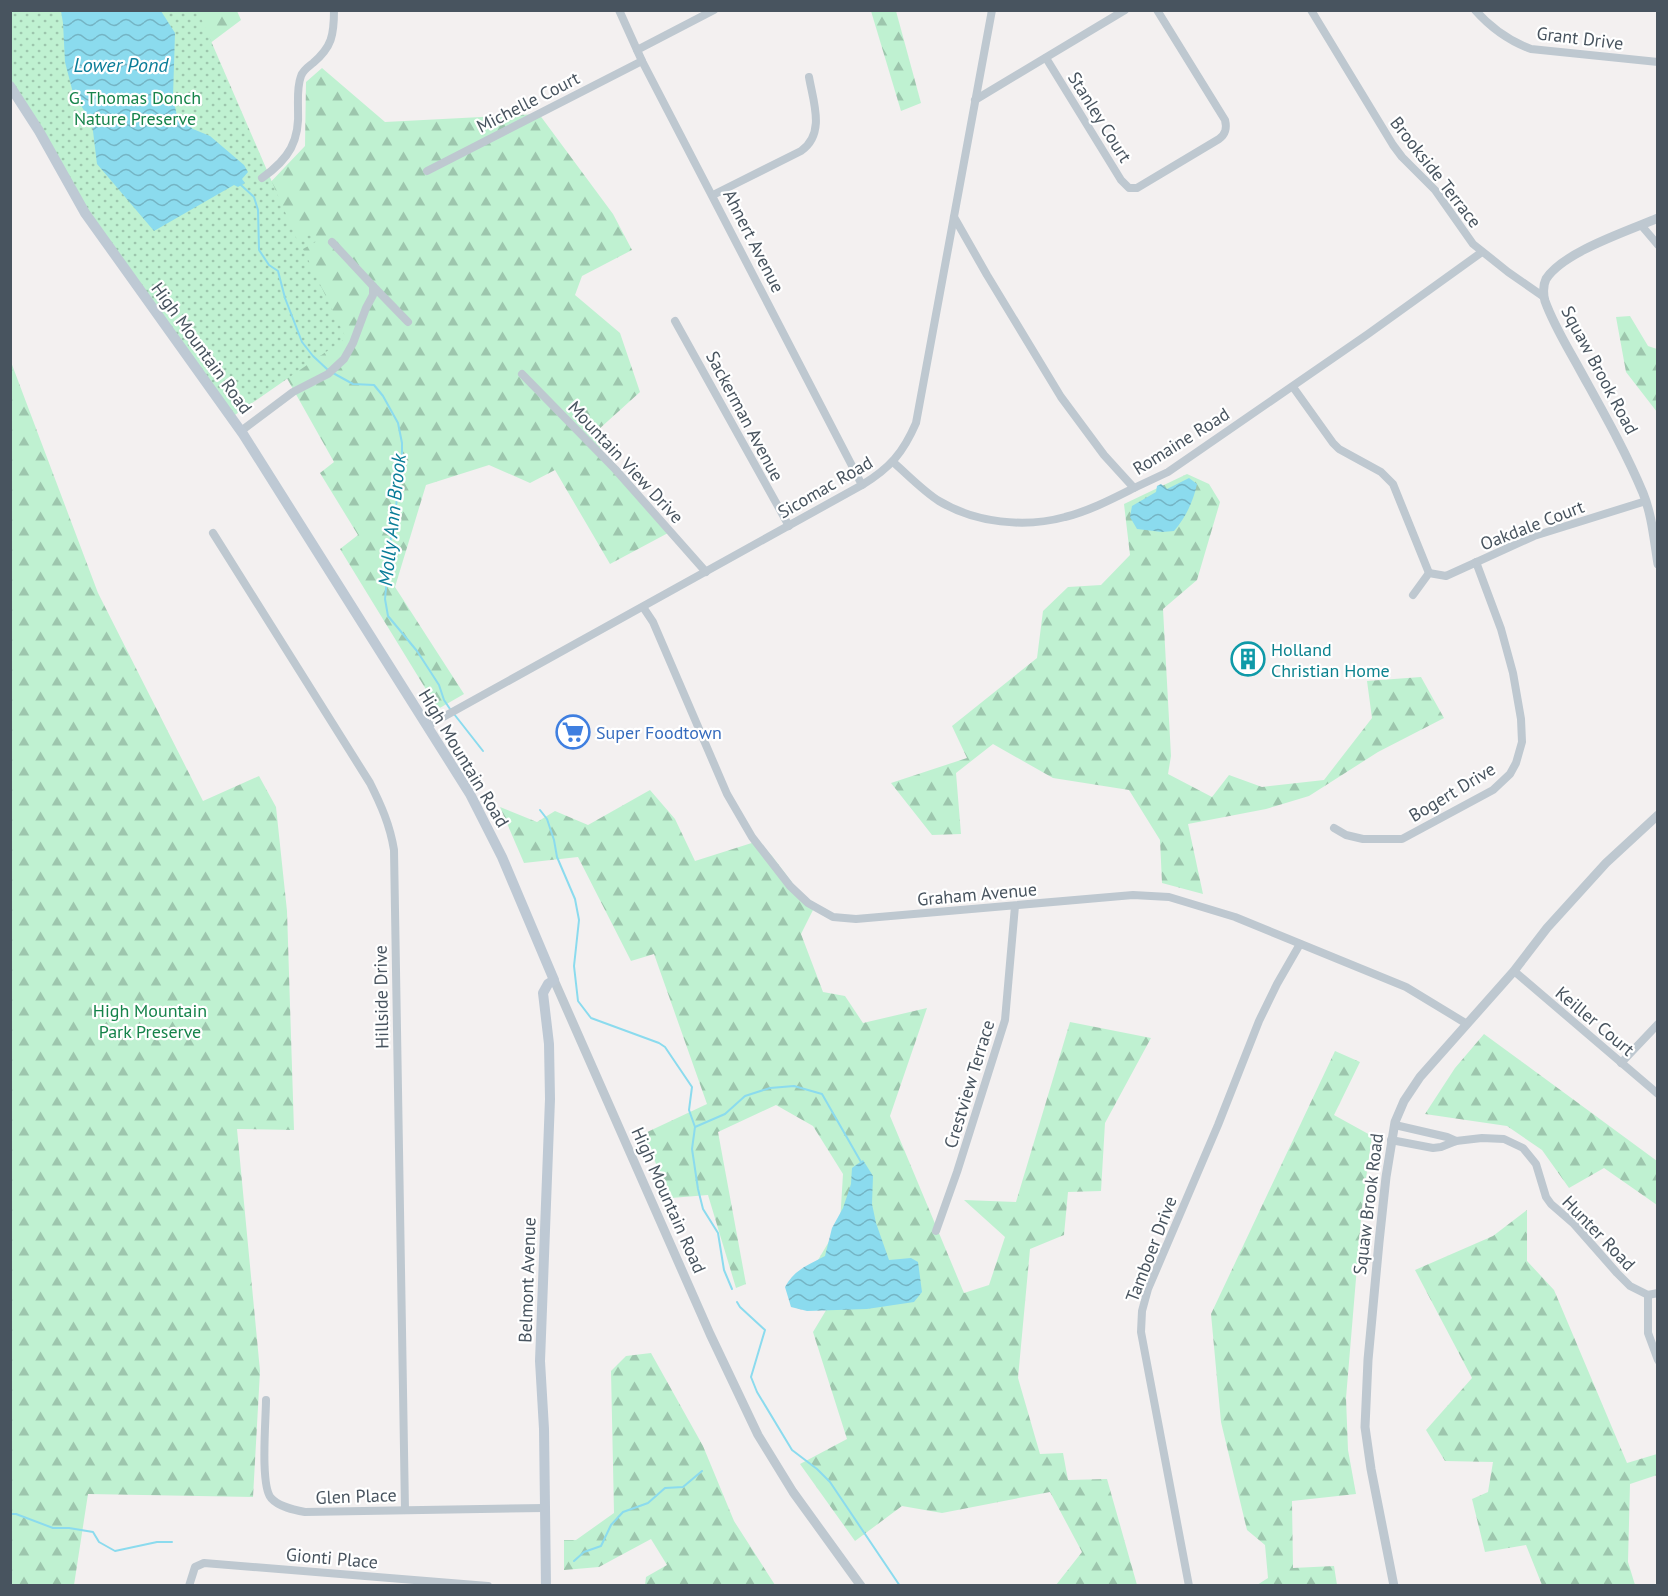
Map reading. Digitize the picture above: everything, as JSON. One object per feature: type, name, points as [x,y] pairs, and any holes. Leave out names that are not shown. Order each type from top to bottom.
[{"type":"main road","name":"High Mountain Road","points":[[10,86],[90,221],[241,431],[470,794],[486,823],[554,980]]},
{"type":"main road","name":"Belmont Avenue","points":[[546,1586],[540,1361],[550,1090],[549,1044],[543,993],[548,984],[554,980]]},
{"type":"street","points":[[262,178],[279,163],[296,141],[299,82],[302,72],[325,53],[328,47],[334,26],[334,10]]},
{"type":"street","name":"Ahnert Avenue","points":[[619,10],[642,60],[862,485]]},
{"type":"street","points":[[637,50],[714,10]]},
{"type":"street","name":"Sicomac Road","points":[[427,726],[862,485],[893,462],[916,423],[992,10]]},
{"type":"street","name":"Stanley Court","points":[[975,100],[1125,10]]},
{"type":"street","name":"Stanley Court","points":[[1046,58],[1121,180],[1129,188],[1137,188],[1219,139],[1226,131],[1225,120],[1157,10]]},
{"type":"street","name":"Brookside Terrace","points":[[1311,10],[1402,157],[1435,190],[1473,244],[1544,297]]},
{"type":"street","name":"Grant Drive","points":[[1475,10],[1493,29],[1531,49],[1658,62]]},
{"type":"street","name":"Michelle Court","points":[[428,171],[642,60]]},
{"type":"street","points":[[713,195],[801,151],[810,144],[815,135],[816,125],[809,77]]},
{"type":"street","name":"Romaine Road","points":[[954,217],[1060,397],[1104,454],[1134,488],[1168,472],[1293,387],[1482,252]]},
{"type":"street","name":"Squaw Brook Road","points":[[1658,218],[1569,259],[1546,279],[1544,297],[1552,319],[1613,430],[1646,501],[1658,564]]},
{"type":"street","points":[[1641,225],[1658,245]]},
{"type":"street","points":[[332,242],[408,322]]},
{"type":"street","points":[[241,431],[293,392],[331,371],[344,359],[373,294],[373,286]]},
{"type":"street","name":"Sackerman Avenue","points":[[675,321],[789,526]]},
{"type":"street","name":"Mountain View Drive","points":[[522,374],[601,454],[706,572]]},
{"type":"street","points":[[1293,387],[1339,449],[1388,476],[1393,484],[1429,573],[1413,595]]},
{"type":"street","points":[[893,462],[942,503],[975,517],[1003,522],[1052,520],[1067,517],[1134,488]]},
{"type":"street","name":"Oakdale Court","points":[[1429,573],[1446,576],[1534,536],[1646,501]]},
{"type":"street","name":"Hillside Drive","points":[[213,533],[370,783],[386,815],[392,837],[405,1510]]},
{"type":"street","name":"Bogert Drive","points":[[1334,828],[1346,836],[1363,839],[1402,839],[1493,790],[1510,774],[1522,742],[1521,719],[1513,673],[1504,640],[1476,562]]},
{"type":"street","name":"Graham Avenue","points":[[643,607],[653,622],[732,803],[752,837],[790,886],[808,903],[833,917],[856,919],[1159,895],[1235,916],[1406,987],[1467,1024]]},
{"type":"street","name":"Squaw Brook Road","points":[[1394,1586],[1365,1427],[1379,1242],[1395,1125],[1410,1090],[1514,971],[1546,928],[1606,863],[1658,815]]},
{"type":"street","name":"Crestview Terrace","points":[[936,1231],[1005,1020],[1015,906]]},
{"type":"street","name":"Tamboer Drive","points":[[1189,1586],[1141,1332],[1142,1311],[1148,1289],[1218,1125],[1259,1021],[1300,944]]},
{"type":"street","name":"Keiller Court","points":[[1514,971],[1658,1094]]},
{"type":"street","name":"High Mountain Road","points":[[554,980],[710,1334],[758,1435],[793,1492],[861,1586]]},
{"type":"street","points":[[1621,1063],[1658,1024]]},
{"type":"street","name":"Hunter Road","points":[[1395,1125],[1456,1141]]},
{"type":"street","name":"Hunter Road","points":[[1392,1140],[1432,1148],[1456,1141],[1504,1138],[1523,1148],[1536,1164],[1546,1197],[1551,1204],[1574,1224],[1623,1280],[1648,1295]]},
{"type":"street","points":[[1658,1293],[1648,1295],[1648,1333],[1658,1360]]},
{"type":"street","name":"Glen Place","points":[[266,1400],[264,1463],[267,1487],[271,1497],[278,1503],[294,1510],[305,1512],[545,1508]]},
{"type":"street","name":"Gionti Place","points":[[189,1586],[195,1567],[199,1564],[210,1563],[488,1586]]},
{"type":"green space","name":"G. Thomas Donch Nature Preserve","points":[[10,11],[198,11],[298,242],[312,233],[319,240],[303,249],[346,338],[232,417],[119,263],[11,86]]},
{"type":"green space","points":[[161,11],[237,11],[241,20],[197,53],[265,188],[305,146],[306,82],[322,68],[385,122],[539,114],[613,214],[632,250],[582,276],[575,295],[620,333],[640,392],[598,430],[601,455],[668,533],[610,564],[555,470],[530,483],[489,465],[426,485],[395,587],[464,694],[438,709],[340,549],[358,535],[320,473],[334,462],[270,348]]},
{"type":"green space","points":[[871,11],[896,11],[921,103],[901,111]]},
{"type":"green space","points":[[1630,316],[1648,346],[1657,349],[1657,412],[1626,372],[1616,317]]},
{"type":"green space","name":"High Mountain Park Preserve","points":[[11,362],[98,593],[203,801],[259,776],[276,807],[287,911],[294,1130],[237,1129],[260,1371],[253,1497],[88,1494],[74,1585],[11,1585]]},
{"type":"green space","points":[[1187,474],[1209,484],[1220,502],[1197,580],[1163,609],[1171,756],[1168,774],[1212,797],[1229,775],[1262,787],[1324,780],[1372,718],[1367,681],[1421,677],[1444,718],[1378,752],[1309,796],[1266,809],[1188,824],[1203,894],[1162,883],[1160,840],[1129,790],[1053,778],[993,744],[956,773],[961,834],[932,835],[891,783],[967,758],[952,726],[1037,658],[1043,611],[1068,587],[1101,585],[1130,555],[1124,504]]},
{"type":"green space","points":[[650,790],[675,819],[695,861],[758,841],[772,856],[813,910],[801,934],[823,992],[845,996],[863,1023],[927,1008],[890,1116],[964,1293],[989,1285],[1005,1237],[964,1200],[1016,1202],[1070,1022],[1151,1038],[1105,1123],[1101,1191],[1068,1192],[1064,1235],[1030,1249],[1018,1378],[1040,1454],[1063,1453],[1068,1480],[1107,1479],[1137,1585],[1056,1585],[1082,1552],[1050,1492],[942,1513],[902,1506],[855,1541],[800,1464],[847,1439],[813,1332],[828,1307],[802,1287],[840,1223],[843,1174],[813,1126],[776,1105],[718,1132],[746,1284],[736,1288],[708,1195],[671,1198],[643,1134],[707,1104],[654,954],[631,961],[578,857],[524,863],[500,807],[537,822],[555,811],[588,825]]},
{"type":"green space","points":[[1484,1034],[1657,1161],[1657,1205],[1604,1168],[1569,1188],[1542,1150],[1507,1126],[1425,1114],[1455,1068]]},
{"type":"green space","points":[[1335,1051],[1360,1062],[1334,1115],[1372,1136],[1362,1207],[1346,1398],[1348,1450],[1356,1494],[1292,1501],[1293,1568],[1334,1566],[1337,1585],[1257,1585],[1268,1578],[1265,1545],[1247,1530],[1221,1422],[1211,1314]]},
{"type":"green space","points":[[1527,1210],[1527,1261],[1554,1290],[1627,1463],[1657,1454],[1657,1475],[1630,1484],[1628,1562],[1635,1585],[1542,1585],[1526,1545],[1485,1552],[1472,1499],[1488,1492],[1493,1462],[1445,1461],[1426,1430],[1472,1378],[1415,1270],[1493,1236]]},
{"type":"green space","points":[[651,1353],[703,1446],[734,1521],[775,1585],[645,1585],[646,1577],[667,1565],[651,1539],[599,1567],[564,1570],[564,1540],[576,1540],[614,1513],[611,1371],[626,1356]]},
{"type":"water","name":"Lower Pond","points":[[61,11],[161,11],[175,33],[173,97],[177,116],[193,129],[210,136],[244,165],[248,172],[242,179],[245,183],[238,187],[234,185],[154,231],[97,164],[92,123],[73,93],[65,62]]},
{"type":"water","points":[[1189,478],[1197,484],[1191,503],[1174,531],[1137,529],[1130,517],[1132,506],[1156,492],[1157,486],[1161,484],[1167,489]]},
{"type":"water","points":[[863,1160],[873,1176],[872,1204],[889,1260],[911,1258],[918,1262],[922,1292],[914,1302],[867,1309],[807,1311],[791,1307],[785,1287],[797,1272],[825,1256],[832,1228],[843,1208],[851,1184],[852,1168]]},
{"type":"waterway","name":"Molly Ann Brook","points":[[241,185],[254,197],[258,210],[259,250],[269,265],[278,271],[285,298],[302,342],[328,370]]},
{"type":"waterway","name":"Molly Ann Brook","points":[[333,373],[353,384],[374,385],[398,423],[402,443],[402,469],[391,536],[385,599],[388,616],[417,651],[439,685],[450,709]]},
{"type":"waterway","name":"Molly Ann Brook","points":[[454,714],[483,751]]},
{"type":"waterway","name":"Molly Ann Brook","points":[[540,810],[547,819],[557,857],[575,899],[579,920],[574,966],[578,1001],[591,1018],[665,1047],[692,1087],[689,1110],[695,1127],[692,1149],[698,1189],[703,1209],[718,1233],[724,1270],[732,1289]]},
{"type":"waterway","points":[[695,1127],[725,1114],[745,1096],[770,1088],[794,1086],[822,1094],[861,1162]]},
{"type":"waterway","name":"Molly Ann Brook","points":[[737,1302],[765,1330],[751,1377],[757,1392],[792,1450],[830,1482],[900,1586]]},
{"type":"waterway","points":[[574,1561],[584,1552],[601,1546],[611,1525],[623,1512],[648,1503],[665,1488],[683,1487],[702,1471]]},
{"type":"waterway","points":[[10,1514],[16,1514],[53,1528],[93,1532],[99,1542],[115,1551],[157,1542],[172,1542]]},
{"type":"place","name":"Holland Christian Home","points":[[1248,659]]},
{"type":"place","name":"Super Foodtown","points":[[573,732]]}]
